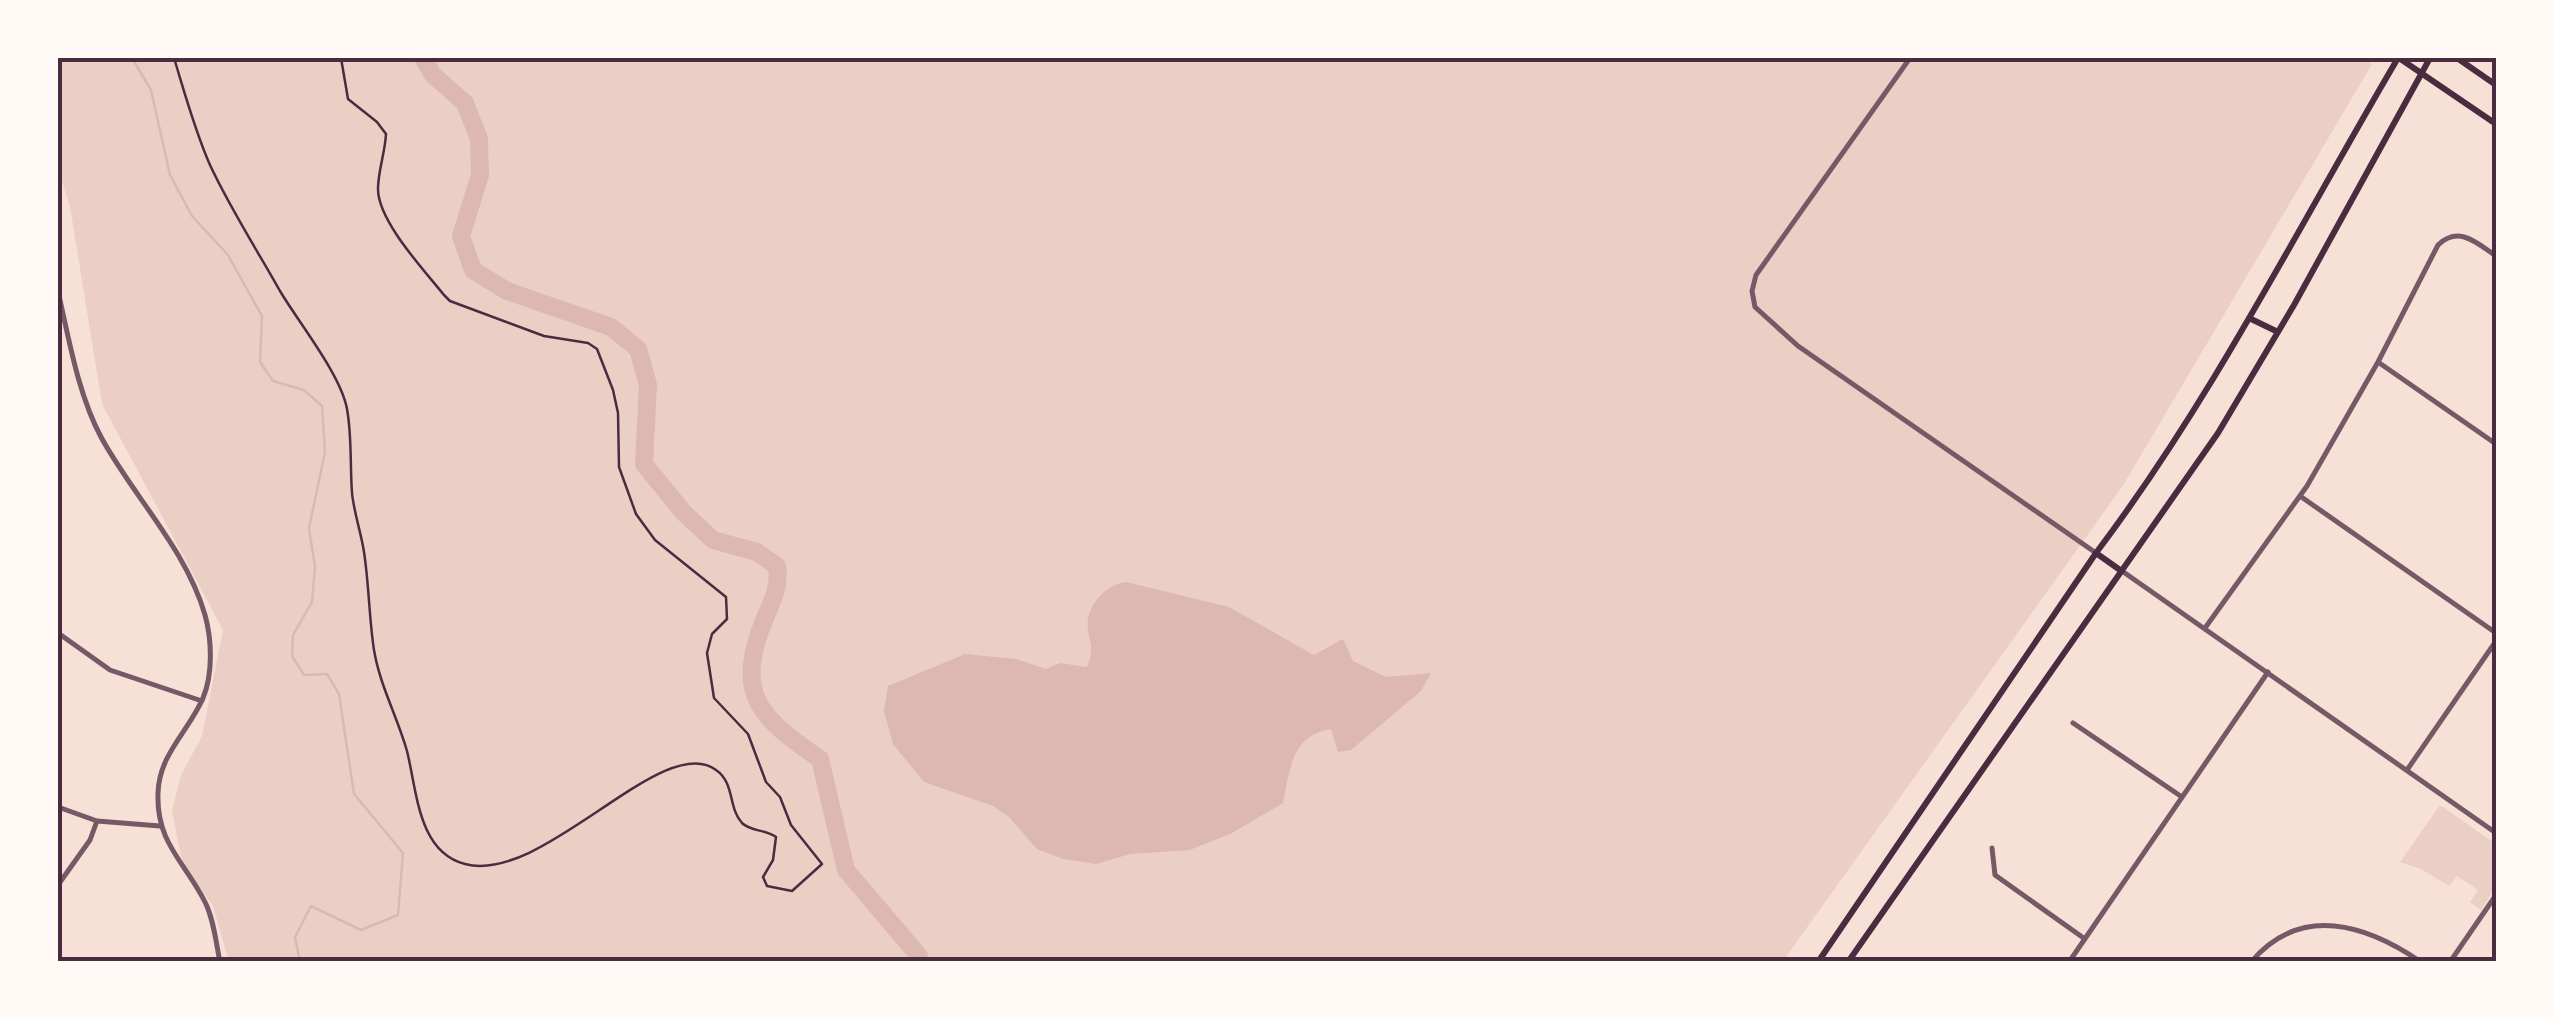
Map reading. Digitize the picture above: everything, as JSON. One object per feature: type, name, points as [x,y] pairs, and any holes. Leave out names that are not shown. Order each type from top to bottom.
[{"type":"main road","points":[[1818,962],[2096,554],[2143,492],[2249,318],[2398,58],[2496,124]]},
{"type":"main road","points":[[1848,962],[2218,433],[2430,58]]},
{"type":"main road","points":[[2457,58],[2496,85]]},
{"type":"main road","points":[[2249,318],[2278,332]]},
{"type":"main road","points":[[2096,554],[2121,570]]},
{"type":"street","points":[[1910,58],[1756,275],[1752,291],[1755,307],[1806,352],[2096,554]]},
{"type":"street","points":[[2205,628],[2300,496],[2378,362],[2438,245],[2453,235],[2468,238],[2496,256]]},
{"type":"street","points":[[58,291],[60,317],[96,427],[171,546],[205,614],[210,651],[202,701],[159,774],[160,826],[175,858],[205,903],[220,962]]},
{"type":"street","points":[[2378,362],[2496,444]]},
{"type":"street","points":[[2300,496],[2496,633]]},
{"type":"street","points":[[2121,570],[2496,833]]},
{"type":"street","points":[[58,633],[110,670],[202,701]]},
{"type":"street","points":[[2407,770],[2496,642]]},
{"type":"street","points":[[2069,962],[2268,672]]},
{"type":"street","points":[[2073,722],[2182,797]]},
{"type":"street","points":[[58,806],[98,821],[160,826]]},
{"type":"street","points":[[58,885],[90,840],[98,821]]},
{"type":"street","points":[[1992,848],[1995,875],[2085,939]]},
{"type":"street","points":[[2450,962],[2496,895]]},
{"type":"street","points":[[2251,962],[2274,941],[2320,925],[2372,932],[2422,962]]},
{"type":"path","points":[[174,58],[197,132],[222,188],[342,390],[348,412],[352,496],[364,550],[375,652],[383,691],[401,731],[413,786],[434,847],[447,858],[466,864],[487,868],[504,863],[532,854],[662,771],[683,763],[701,764],[716,769],[731,789],[734,809],[742,822],[752,830],[766,830],[776,837],[773,860],[763,877],[767,886],[792,891],[822,864],[792,825],[780,796],[766,782],[748,734],[714,698],[707,653],[712,634],[727,619],[726,598],[655,540],[636,514],[619,467],[618,413],[613,390],[596,348],[588,343],[544,336],[444,295],[401,240],[382,207],[378,190],[386,134],[348,100],[341,58]]},
{"type":"shaded area","points":[[58,58],[2363,58],[2372,64],[2124,484],[1783,961],[229,962],[213,906],[182,862],[172,811],[181,775],[202,736],[223,630],[102,404],[70,207],[58,168]]},
{"type":"shaded area","points":[[1126,582],[1229,607],[1314,655],[1343,639],[1353,661],[1386,677],[1431,673],[1421,691],[1351,750],[1338,752],[1331,729],[1308,738],[1295,756],[1283,803],[1232,833],[1190,850],[1130,854],[1096,864],[1063,859],[1037,849],[1009,817],[993,806],[924,782],[893,744],[884,711],[888,686],[965,654],[1016,659],[1046,669],[1060,663],[1087,667],[1091,652],[1090,612],[1107,590]]},
{"type":"shaded area","points":[[2440,805],[2496,844],[2496,886],[2481,910],[2470,902],[2478,890],[2457,876],[2449,886],[2400,862]]},
{"type":"waterway","points":[[132,58],[151,90],[170,175],[192,216],[228,255],[262,316],[260,362],[273,381],[304,390],[322,406],[325,452],[309,528],[315,567],[312,602],[293,635],[292,656],[304,675],[327,674],[339,694],[354,794],[403,853],[398,915],[361,930],[311,906],[295,937],[300,962]]},
{"type":"waterway","points":[[423,58],[433,75],[465,103],[479,139],[480,175],[461,236],[473,270],[507,291],[611,327],[638,349],[648,385],[644,464],[684,513],[713,540],[757,552],[777,566],[775,593],[752,666],[752,684],[758,701],[781,730],[820,759],[846,870],[919,956],[917,962]]}]
